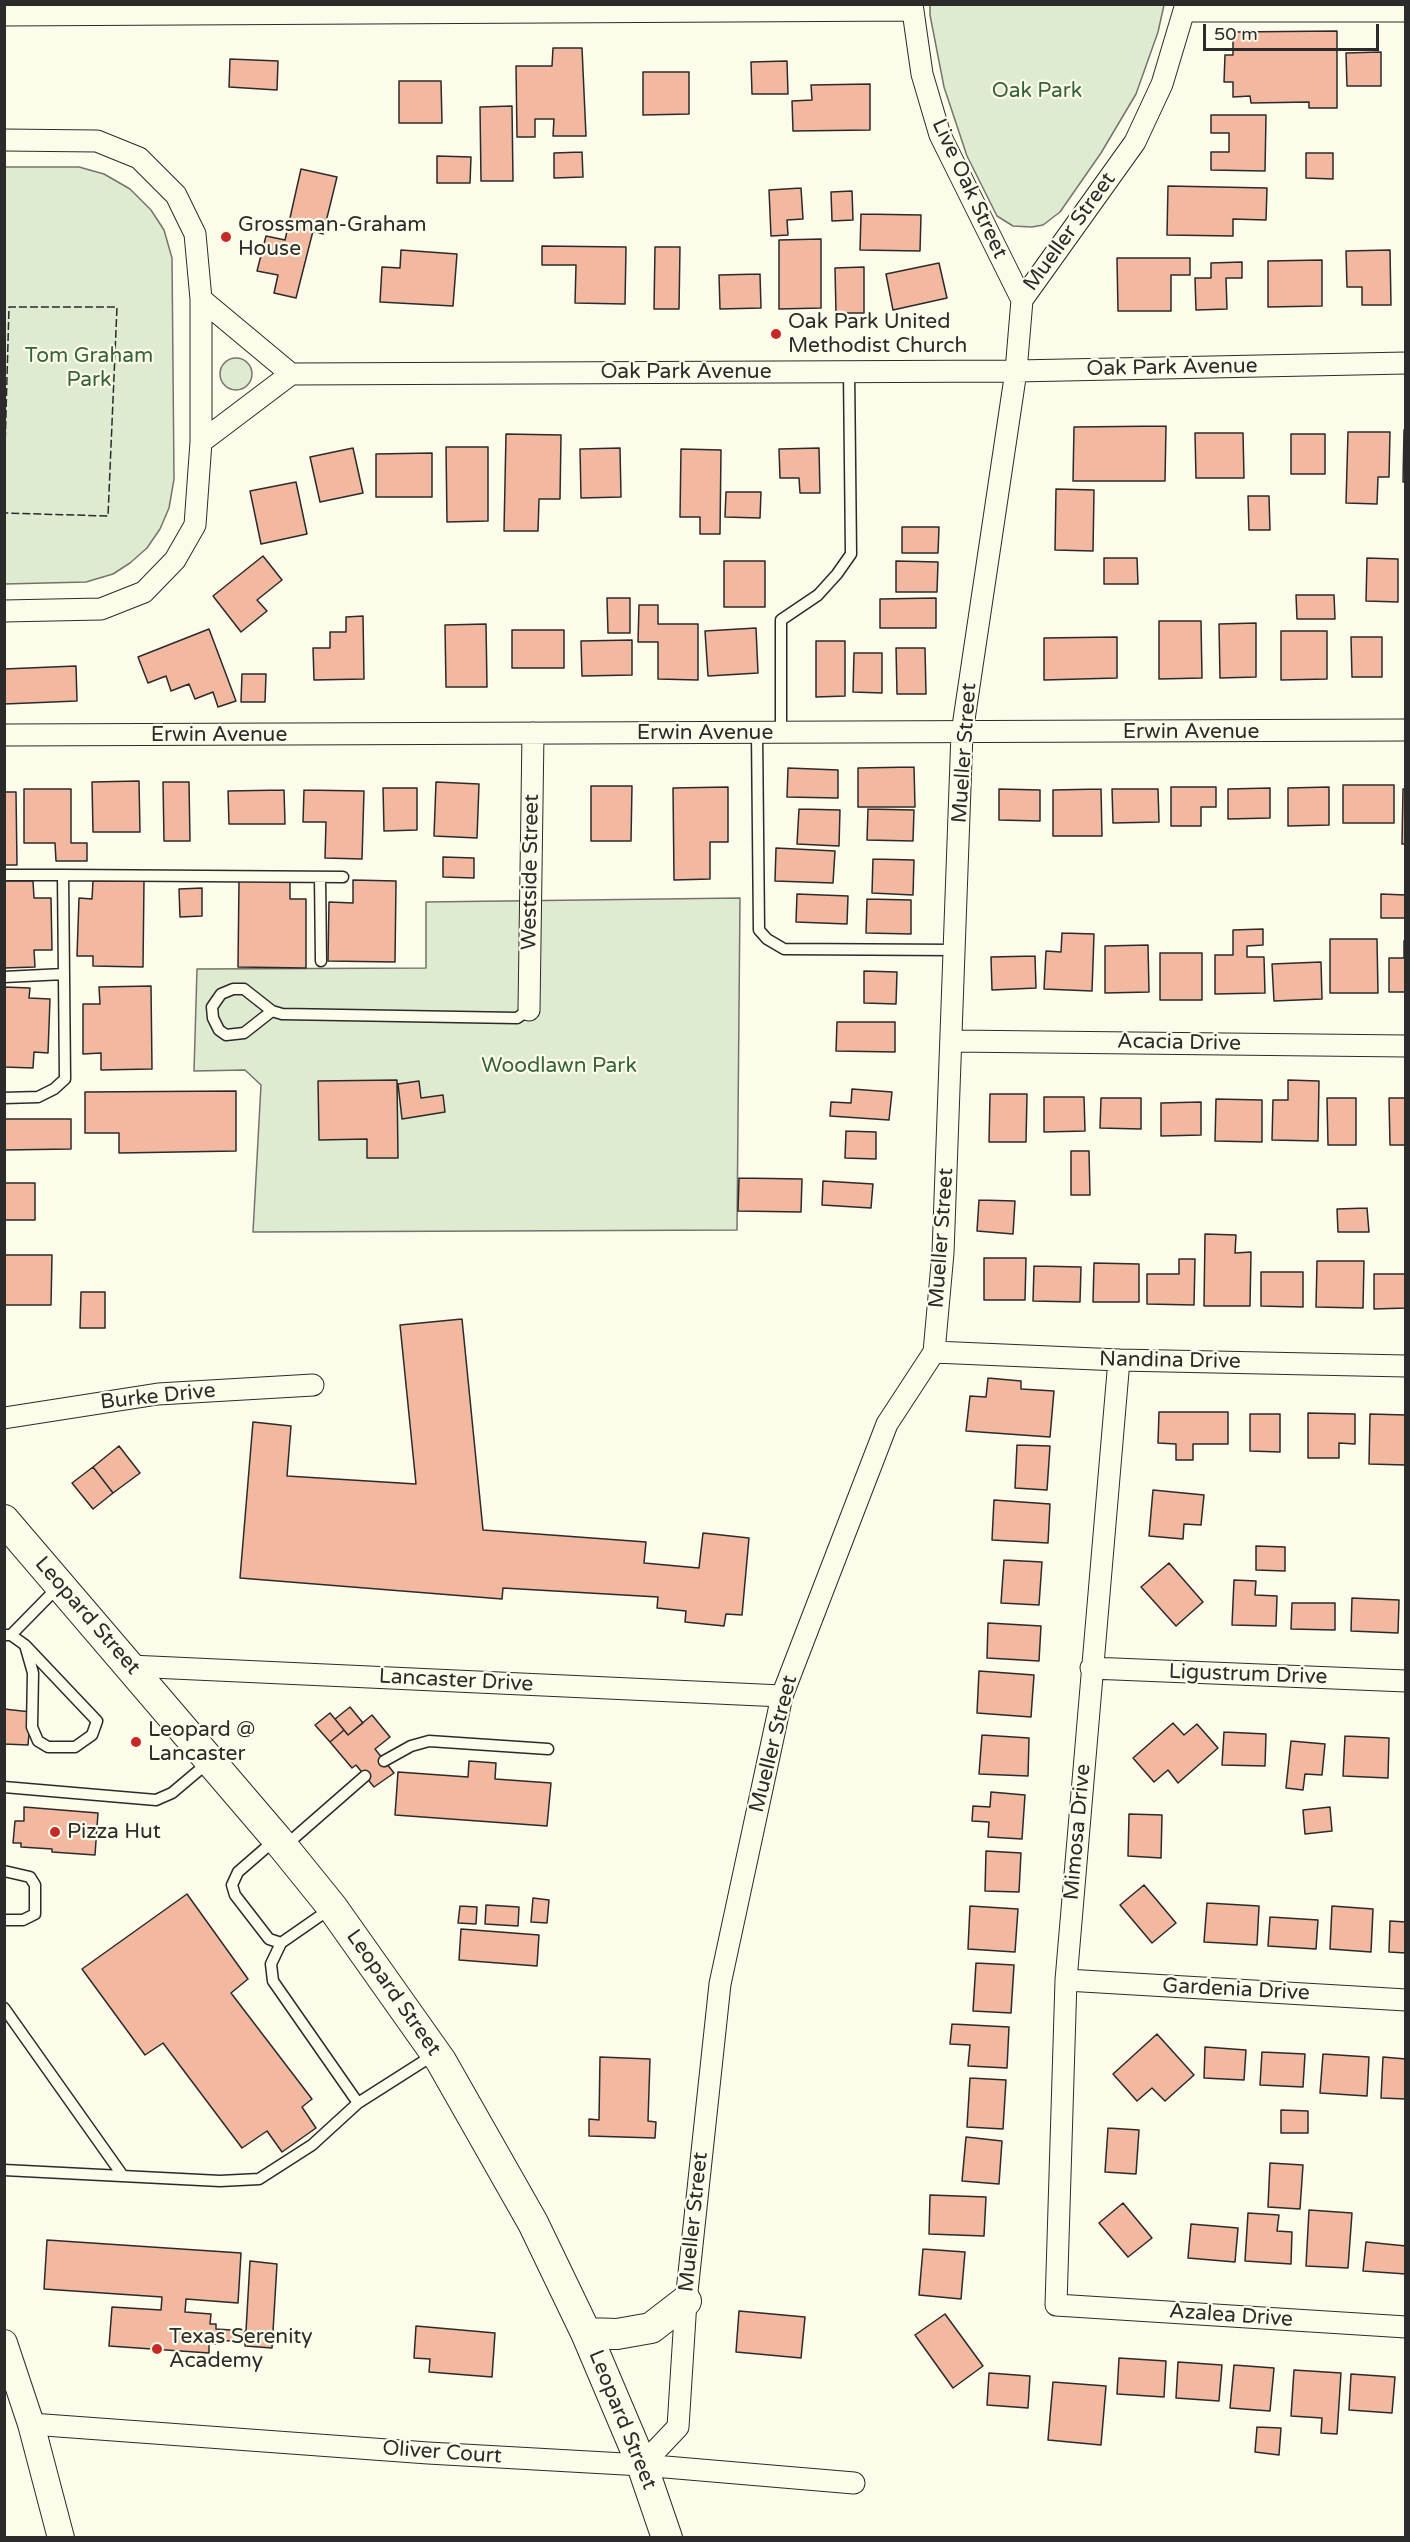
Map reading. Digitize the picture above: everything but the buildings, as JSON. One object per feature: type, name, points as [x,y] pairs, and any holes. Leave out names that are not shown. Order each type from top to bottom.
[{"type":"main road","name":"Leopard Street","points":[[4,1521],[130,1666],[332,1907],[435,2054],[533,2223],[586,2333],[642,2465],[667,2538]]},
{"type":"main road","points":[[586,2333],[617,2334],[651,2328],[686,2301]]},
{"type":"street","points":[[4,15],[912,7]]},
{"type":"street","name":"Live Oak Street","points":[[912,7],[922,74],[940,135],[1022,300]]},
{"type":"street","points":[[1186,8],[1406,11]]},
{"type":"street","name":"Mueller Street","points":[[642,2465],[678,2427],[686,2301],[720,1984],[782,1696],[887,1424],[934,1352],[944,1253],[962,733],[1016,371],[1022,300],[1135,142],[1162,84],[1186,8]]},
{"type":"street","points":[[4,140],[97,141],[139,158],[176,195],[195,234],[201,299],[201,442],[195,525],[176,560],[144,592],[101,609],[4,611]]},
{"type":"street","points":[[201,299],[291,374],[201,442]]},
{"type":"street","name":"Oak Park Avenue","points":[[291,374],[1016,371],[1406,363]]},
{"type":"street","name":"Erwin Avenue","points":[[4,735],[1406,730]]},
{"type":"street","name":"Westside Street","points":[[529,1010],[533,733]]},
{"type":"street","name":"Acacia Drive","points":[[953,1041],[1406,1046]]},
{"type":"street","name":"Nandina Drive","points":[[934,1352],[1119,1360],[1406,1366]]},
{"type":"street","name":"Mimosa Drive","points":[[1056,2305],[1066,1980],[1119,1360]]},
{"type":"street","name":"Burke Drive","points":[[4,1418],[158,1394],[313,1385]]},
{"type":"street","name":"Lancaster Drive","points":[[130,1666],[782,1696]]},
{"type":"street","name":"Ligustrum Drive","points":[[1091,1668],[1406,1681]]},
{"type":"street","name":"Gardenia Drive","points":[[1066,1980],[1406,2000]]},
{"type":"street","name":"Azalea Drive","points":[[1056,2305],[1406,2327]]},
{"type":"street","points":[[6,2354],[31,2424],[61,2538]]},
{"type":"street","name":"Oliver Court","points":[[31,2424],[428,2453],[642,2465],[854,2482]]},
{"type":"lane","points":[[781,733],[782,620],[818,595],[851,554],[849,371]]},
{"type":"lane","points":[[757,733],[759,930],[767,939],[784,949],[956,950]]},
{"type":"lane","points":[[4,875],[343,878]]},
{"type":"lane","points":[[4,1098],[38,1097],[54,1089],[65,1079],[63,875]]},
{"type":"lane","points":[[320,877],[321,961]]},
{"type":"lane","points":[[4,976],[64,974]]},
{"type":"lane","points":[[272,1011],[243,1033],[226,1035],[219,1029],[213,1018],[212,1007],[221,994],[233,989],[244,989],[272,1011],[282,1014],[517,1018],[529,1010]]},
{"type":"lane","points":[[25,1645],[33,1673],[33,1727],[38,1741],[48,1747],[75,1747],[92,1735],[97,1721],[25,1645],[8,1635],[60,1585]]},
{"type":"lane","points":[[384,1761],[411,1746],[429,1741],[548,1749]]},
{"type":"lane","points":[[4,1787],[156,1800],[172,1793],[210,1761]]},
{"type":"lane","points":[[281,1943],[269,1939],[235,1895],[232,1885],[238,1872],[280,1843],[365,1776]]},
{"type":"lane","points":[[4,1871],[30,1877],[34,1885],[34,1914],[23,1920],[4,1920]]},
{"type":"lane","points":[[332,1907],[281,1943],[270,1964],[273,1981],[358,2103]]},
{"type":"lane","points":[[4,2008],[123,2176]]},
{"type":"lane","points":[[4,2170],[220,2181],[260,2179],[312,2145],[358,2103],[435,2054]]},
{"type":"green space","name":"Oak Park","points":[[930,5],[1164,5],[1158,32],[1136,94],[1101,153],[1060,212],[1043,225],[1013,226],[997,216],[967,156],[944,87]]},
{"type":"green space","name":"Tom Graham Park","points":[[5,167],[79,167],[104,174],[130,189],[151,210],[164,230],[172,258],[174,479],[169,508],[160,529],[147,548],[113,574],[86,582],[5,584]]},
{"type":"green space","points":[[236,358],[247,363],[252,374],[247,385],[236,390],[225,385],[220,374],[225,363]]},
{"type":"green space","name":"Woodlawn Park","points":[[740,898],[737,1230],[253,1232],[261,1085],[245,1070],[194,1071],[197,969],[426,968],[426,902]]},
{"type":"fence","points":[[4,484],[9,307],[117,307],[108,516],[4,513]]},
{"type":"place","name":"Grossman-Graham House","points":[[226,237]]},
{"type":"place","name":"Oak Park United Methodist Church","points":[[776,334]]},
{"type":"place","name":"Leopard @ Lancaster","points":[[136,1742]]},
{"type":"place","name":"Pizza Hut","points":[[55,1832]]},
{"type":"place","name":"Texas Serenity Academy","points":[[157,2349]]}]
